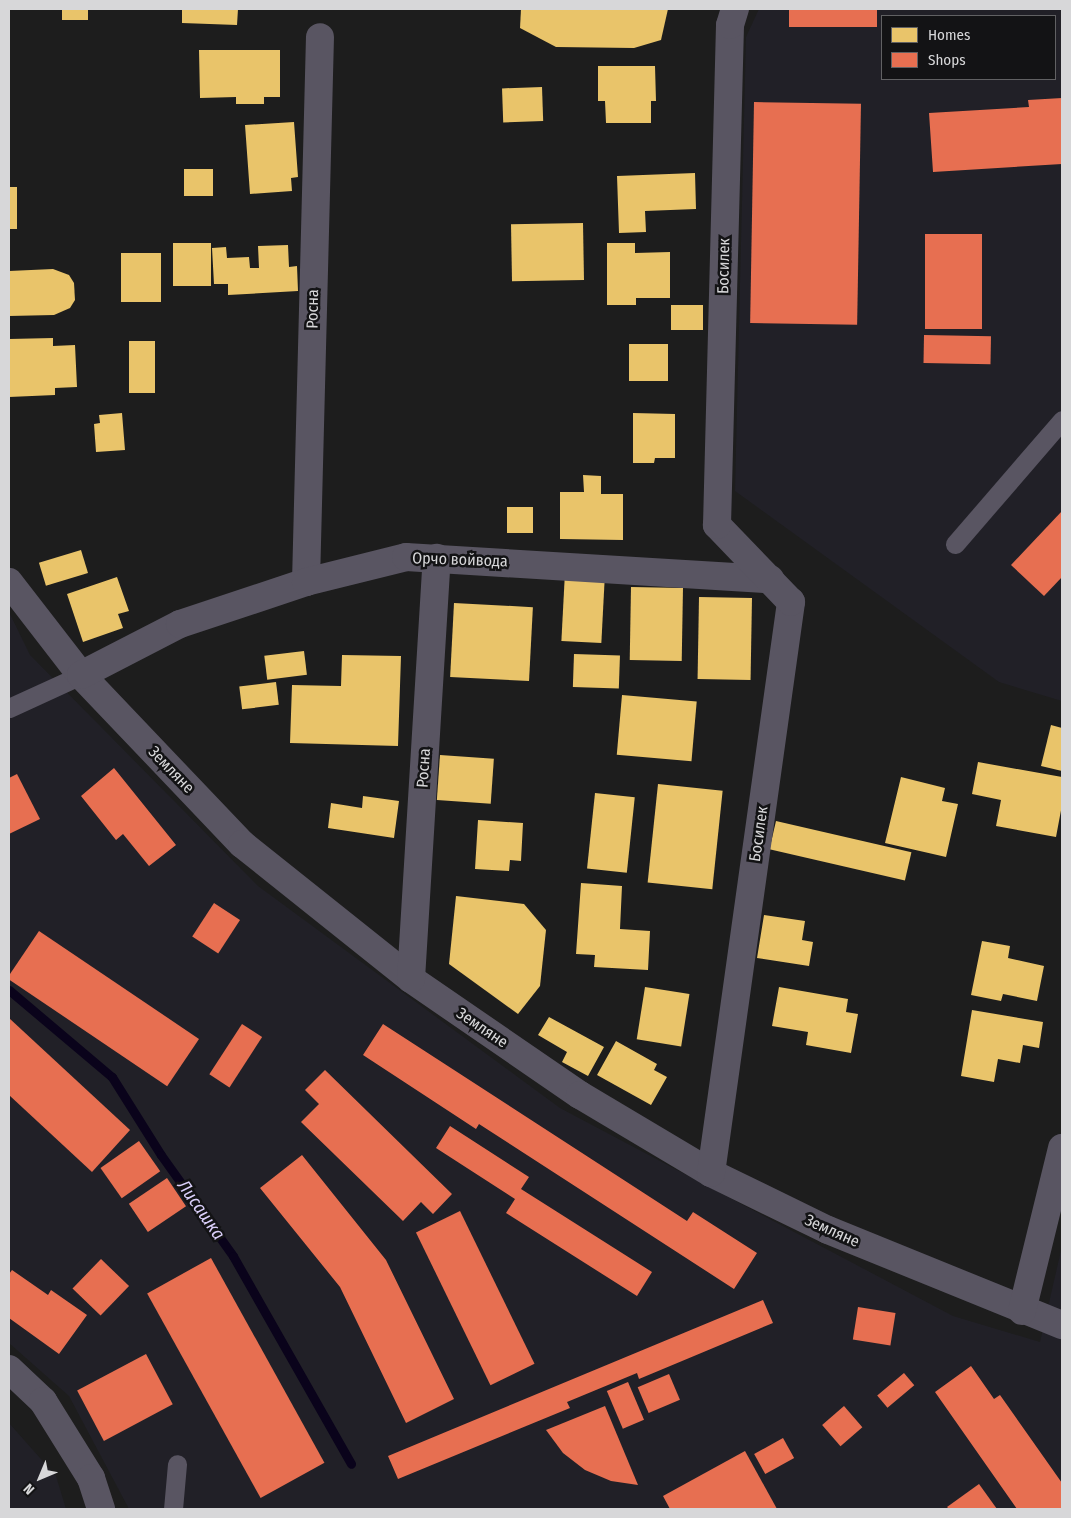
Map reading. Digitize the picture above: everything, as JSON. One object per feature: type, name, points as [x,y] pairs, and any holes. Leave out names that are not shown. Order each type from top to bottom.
[{"type":"street","name":"Босилек","points":[[717,575],[730,25],[735,9]]},
{"type":"street","name":"Росна","points":[[306,582],[320,37]]},
{"type":"street","name":"Босилек","points":[[711,1173],[791,602],[717,525]]},
{"type":"street","name":"Орчо войвода","points":[[81,675],[180,624],[306,582],[406,557],[770,579]]},
{"type":"street","name":"Росна","points":[[410,979],[437,558]]},
{"type":"street","name":"Земляне","points":[[9,582],[81,675],[242,844],[410,979],[580,1095],[711,1173],[828,1230],[1022,1311],[1062,1325]]},
{"type":"street","points":[[1022,1311],[1062,1148]]},
{"type":"street","points":[[9,1369],[43,1401],[91,1478],[101,1509]]},
{"type":"lane","points":[[955,544],[1062,420]]},
{"type":"lane","points":[[9,708],[81,675]]},
{"type":"lane","points":[[173,1509],[177,1464]]},
{"type":"shaded area","points":[[759,9],[1062,9],[1062,701],[999,682],[735,491],[746,37]]},
{"type":"shaded area","points":[[9,612],[30,655],[258,886],[560,1108],[953,1316],[1040,1342],[1062,1246],[1062,1509],[129,1509],[69,1396],[9,1343]]},
{"type":"shaded area","points":[[9,1423],[56,1476],[66,1509],[9,1509]]},
{"type":"building: Homes","points":[[62,9],[88,9],[88,20],[62,20]]},
{"type":"building: Homes","points":[[182,9],[238,9],[237,25],[182,23]]},
{"type":"building: Homes","points":[[521,9],[668,9],[661,40],[634,48],[556,47],[520,28]]},
{"type":"building: Homes","points":[[199,50],[280,50],[280,97],[264,97],[264,104],[236,104],[236,97],[200,98]]},
{"type":"building: Homes","points":[[598,66],[655,66],[656,101],[651,101],[651,123],[606,123],[605,101],[598,101]]},
{"type":"building: Homes","points":[[542,87],[543,121],[503,122],[502,88]]},
{"type":"building: Homes","points":[[294,122],[298,177],[291,178],[292,191],[250,194],[245,125]]},
{"type":"building: Homes","points":[[184,169],[213,169],[213,196],[184,196]]},
{"type":"building: Homes","points":[[695,173],[696,209],[645,211],[646,232],[619,233],[617,176]]},
{"type":"building: Homes","points":[[9,187],[17,187],[17,229],[9,229]]},
{"type":"building: Homes","points":[[583,223],[584,280],[512,281],[511,224]]},
{"type":"building: Homes","points":[[173,243],[211,243],[211,286],[173,286]]},
{"type":"building: Homes","points":[[607,243],[635,243],[635,253],[670,252],[670,298],[636,298],[636,305],[607,305]]},
{"type":"building: Homes","points":[[288,245],[289,267],[297,266],[298,291],[228,295],[228,284],[214,284],[212,248],[226,247],[227,258],[249,257],[250,268],[259,268],[258,246]]},
{"type":"building: Homes","points":[[121,253],[161,253],[161,302],[121,302]]},
{"type":"building: Homes","points":[[53,269],[69,275],[74,283],[75,300],[70,308],[54,315],[9,316],[9,271]]},
{"type":"building: Homes","points":[[671,305],[703,305],[703,330],[671,330]]},
{"type":"building: Homes","points":[[53,338],[53,346],[75,345],[77,387],[55,388],[55,395],[9,397],[9,339]]},
{"type":"building: Homes","points":[[129,341],[155,341],[155,393],[129,393]]},
{"type":"building: Homes","points":[[629,344],[668,344],[668,381],[629,381]]},
{"type":"building: Homes","points":[[122,413],[125,450],[96,452],[94,424],[100,423],[99,415]]},
{"type":"building: Homes","points":[[633,413],[675,414],[675,458],[655,458],[654,463],[633,463]]},
{"type":"building: Homes","points":[[583,475],[601,476],[601,494],[623,494],[623,540],[560,539],[560,492],[584,492]]},
{"type":"building: Homes","points":[[507,507],[533,507],[533,533],[507,533]]},
{"type":"building: Homes","points":[[81,550],[88,573],[46,586],[39,563]]},
{"type":"building: Homes","points":[[565,572],[605,574],[601,643],[561,641]]},
{"type":"building: Homes","points":[[117,577],[129,611],[118,614],[123,628],[83,642],[67,594]]},
{"type":"building: Homes","points":[[631,587],[683,588],[682,661],[630,660]]},
{"type":"building: Homes","points":[[699,597],[752,598],[751,680],[698,679]]},
{"type":"building: Homes","points":[[454,603],[533,607],[529,681],[450,677]]},
{"type":"building: Homes","points":[[304,651],[307,675],[267,680],[264,656]]},
{"type":"building: Homes","points":[[574,654],[620,656],[619,689],[573,687]]},
{"type":"building: Homes","points":[[342,655],[401,656],[398,746],[290,743],[292,685],[341,686]]},
{"type":"building: Homes","points":[[276,682],[279,705],[242,709],[239,687]]},
{"type":"building: Homes","points":[[622,695],[697,702],[691,761],[617,755]]},
{"type":"building: Homes","points":[[1051,725],[1062,728],[1062,771],[1041,766]]},
{"type":"building: Homes","points":[[440,755],[494,759],[491,804],[437,800]]},
{"type":"building: Homes","points":[[978,762],[1062,777],[1062,805],[1056,837],[996,826],[1001,800],[972,794]]},
{"type":"building: Homes","points":[[901,777],[945,788],[942,801],[958,804],[946,857],[885,843]]},
{"type":"building: Homes","points":[[658,784],[723,791],[712,889],[648,882]]},
{"type":"building: Homes","points":[[595,793],[635,797],[627,873],[587,869]]},
{"type":"building: Homes","points":[[363,796],[399,801],[394,838],[328,828],[331,803],[362,808]]},
{"type":"building: Homes","points":[[478,820],[523,823],[521,861],[510,860],[509,871],[475,869]]},
{"type":"building: Homes","points":[[776,821],[911,852],[905,881],[769,849]]},
{"type":"building: Homes","points":[[581,883],[622,886],[620,929],[650,931],[648,970],[594,967],[595,955],[576,954]]},
{"type":"building: Homes","points":[[456,896],[524,904],[546,930],[540,986],[518,1014],[449,964]]},
{"type":"building: Homes","points":[[764,915],[805,921],[802,940],[813,942],[809,966],[757,958]]},
{"type":"building: Homes","points":[[982,941],[1010,946],[1008,958],[1044,966],[1037,1001],[1003,994],[1001,1001],[971,995]]},
{"type":"building: Homes","points":[[645,987],[689,994],[681,1046],[637,1039]]},
{"type":"building: Homes","points":[[779,987],[848,999],[846,1012],[858,1014],[851,1053],[806,1045],[808,1032],[772,1026]]},
{"type":"building: Homes","points":[[972,1010],[1043,1022],[1039,1048],[1023,1045],[1020,1063],[998,1059],[994,1082],[961,1076]]},
{"type":"building: Homes","points":[[549,1017],[604,1047],[588,1076],[562,1062],[567,1052],[538,1035]]},
{"type":"building: Homes","points":[[616,1041],[657,1064],[654,1070],[667,1077],[651,1105],[597,1075]]},
{"type":"building: Shops","points":[[789,9],[877,9],[877,27],[789,27]]},
{"type":"building: Shops","points":[[1062,98],[1062,164],[933,172],[929,113],[1029,107],[1028,100]]},
{"type":"building: Shops","points":[[754,102],[861,104],[857,325],[750,323]]},
{"type":"building: Shops","points":[[925,234],[982,234],[982,329],[925,329]]},
{"type":"building: Shops","points":[[924,335],[991,336],[991,364],[924,363]]},
{"type":"building: Shops","points":[[1062,511],[1062,577],[1044,596],[1011,565]]},
{"type":"building: Shops","points":[[114,768],[176,845],[149,866],[123,834],[116,840],[81,796]]},
{"type":"building: Shops","points":[[17,774],[40,819],[9,834],[9,778]]},
{"type":"building: Shops","points":[[214,903],[240,920],[218,953],[192,937]]},
{"type":"building: Shops","points":[[39,931],[199,1039],[167,1086],[9,980],[9,975]]},
{"type":"building: Shops","points":[[9,1018],[130,1130],[92,1172],[9,1095]]},
{"type":"building: Shops","points":[[242,1024],[262,1037],[229,1087],[209,1074]]},
{"type":"building: Shops","points":[[383,1024],[687,1221],[693,1212],[757,1253],[734,1289],[479,1124],[476,1129],[363,1055]]},
{"type":"building: Shops","points":[[325,1070],[452,1194],[433,1214],[421,1202],[403,1221],[301,1122],[319,1104],[305,1090]]},
{"type":"building: Shops","points":[[450,1126],[529,1177],[521,1189],[652,1272],[637,1296],[506,1213],[515,1199],[436,1148]]},
{"type":"building: Shops","points":[[139,1141],[160,1171],[122,1198],[100,1168]]},
{"type":"building: Shops","points":[[302,1155],[386,1260],[454,1399],[406,1423],[340,1287],[260,1188]]},
{"type":"building: Shops","points":[[167,1178],[186,1206],[148,1232],[129,1204]]},
{"type":"building: Shops","points":[[460,1211],[535,1364],[490,1385],[416,1232]]},
{"type":"building: Shops","points":[[211,1258],[324,1463],[261,1498],[147,1293]]},
{"type":"building: Shops","points":[[101,1259],[129,1286],[101,1316],[73,1288]]},
{"type":"building: Shops","points":[[12,1270],[48,1295],[51,1290],[87,1315],[59,1354],[9,1318],[9,1274]]},
{"type":"building: Shops","points":[[763,1300],[773,1323],[639,1379],[637,1373],[567,1402],[570,1408],[398,1479],[388,1456]]},
{"type":"building: Shops","points":[[858,1307],[896,1313],[890,1346],[853,1340]]},
{"type":"building: Shops","points":[[146,1354],[173,1404],[104,1441],[77,1391]]},
{"type":"building: Shops","points":[[971,1366],[994,1399],[1000,1395],[1062,1483],[1062,1509],[1017,1509],[935,1392]]},
{"type":"building: Shops","points":[[904,1373],[914,1385],[887,1408],[877,1395]]},
{"type":"building: Shops","points":[[669,1374],[680,1400],[649,1413],[638,1387]]},
{"type":"building: Shops","points":[[628,1382],[644,1420],[623,1429],[607,1391]]},
{"type":"building: Shops","points":[[605,1406],[638,1485],[611,1481],[585,1470],[563,1453],[546,1430]]},
{"type":"building: Shops","points":[[844,1406],[862,1427],[840,1446],[822,1425]]},
{"type":"building: Shops","points":[[783,1438],[794,1458],[765,1474],[754,1454]]},
{"type":"building: Shops","points":[[745,1451],[777,1509],[670,1509],[663,1496]]},
{"type":"building: Shops","points":[[979,1484],[997,1509],[949,1509],[947,1507]]},
{"type":"waterway","name":"Лисашка","points":[[9,990],[112,1077],[161,1155],[233,1256],[351,1464]]}]
